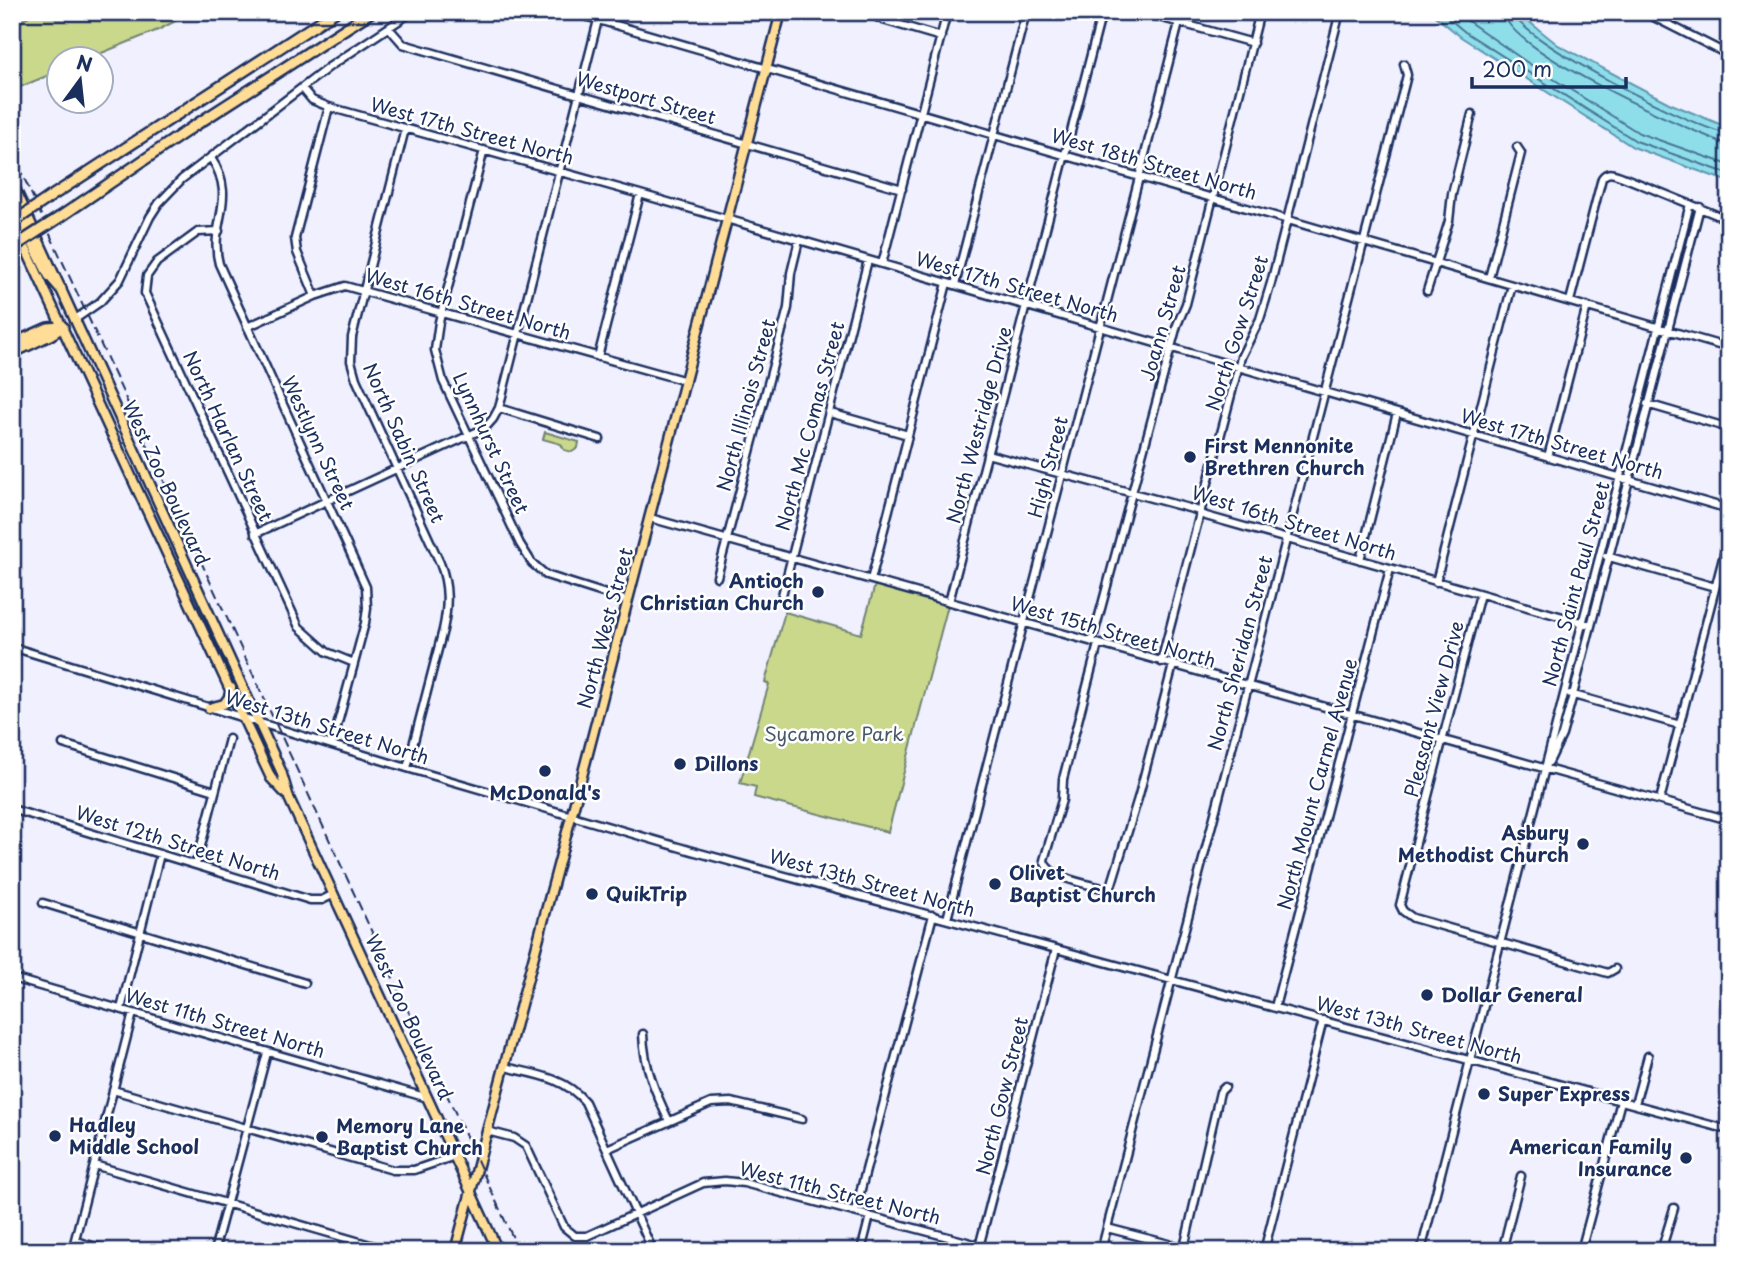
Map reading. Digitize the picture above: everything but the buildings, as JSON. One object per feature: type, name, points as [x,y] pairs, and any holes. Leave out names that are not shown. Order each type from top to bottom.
[{"type":"highway","points":[[12,221],[335,12]]},
{"type":"highway","points":[[12,248],[371,12]]},
{"type":"highway","points":[[12,201],[49,275],[61,289]]},
{"type":"highway","points":[[12,344],[48,328],[62,327]]},
{"type":"highway","points":[[12,353],[62,327]]},
{"type":"main road","name":"North West Street","points":[[455,1251],[686,382],[781,12]]},
{"type":"main road","name":"West Zoo Boulevard","points":[[12,182],[281,771],[289,798],[498,1251]]},
{"type":"main road","name":"West Zoo Boulevard","points":[[12,221],[271,778],[289,798]]},
{"type":"main road","points":[[62,327],[74,320]]},
{"type":"main road","points":[[209,708],[224,704],[231,688]]},
{"type":"street","points":[[74,320],[100,302],[120,280],[149,217],[182,179],[329,67],[412,12]]},
{"type":"street","name":"West 18th Street North","points":[[570,12],[995,133],[1729,348]]},
{"type":"street","points":[[867,12],[883,20],[941,37]]},
{"type":"street","points":[[882,264],[947,12]]},
{"type":"street","points":[[955,285],[1026,12]]},
{"type":"street","name":"North Westridge Drive","points":[[949,602],[1102,12]]},
{"type":"street","points":[[1141,12],[1253,43]]},
{"type":"street","name":"Joann Street","points":[[1173,665],[1139,795],[1110,890],[1058,875],[1045,866],[1045,855],[1062,800],[1063,779],[1132,492],[1177,325],[1186,304],[1260,12]]},
{"type":"street","name":"North Gow Street","points":[[1161,662],[1239,367],[1249,337],[1260,318],[1288,220],[1340,12]]},
{"type":"street","points":[[1644,12],[1729,55]]},
{"type":"street","points":[[255,534],[485,428],[494,419],[598,20]]},
{"type":"street","name":"High Street","points":[[947,919],[1179,23]]},
{"type":"street","name":"Westport Street","points":[[389,28],[403,44],[902,189]]},
{"type":"street","name":"North Sheridan Street","points":[[1101,1251],[1405,83],[1407,75],[1404,64]]},
{"type":"street","name":"West 17th Street North","points":[[302,88],[312,100],[329,107],[728,219],[1729,509]]},
{"type":"street","points":[[315,296],[295,238],[329,107]]},
{"type":"street","points":[[1427,291],[1449,221],[1452,194],[1472,114]]},
{"type":"street","name":"North Sabin Street","points":[[405,129],[352,337],[351,361],[356,379],[445,575],[448,598],[443,631],[407,768]]},
{"type":"street","points":[[1489,278],[1521,153],[1517,147]]},
{"type":"street","name":"Lynnhurst Street","points":[[484,150],[441,312],[435,350],[443,381],[520,544],[532,563],[546,575],[628,601]]},
{"type":"street","name":"Westlynn Street","points":[[211,158],[221,173],[224,185],[217,251],[219,264],[368,596],[365,623],[332,745]]},
{"type":"street","points":[[1570,301],[1605,174],[1609,173],[1729,220]]},
{"type":"street","points":[[598,357],[640,194]]},
{"type":"street","name":"North Saint Paul Street","points":[[1421,1251],[1690,204]]},
{"type":"street","name":"North Saint Paul Street","points":[[1546,769],[1562,735],[1573,695],[1700,207]]},
{"type":"street","name":"North Harlan Street","points":[[219,231],[198,232],[168,254],[150,269],[145,288],[175,361],[299,627],[327,652],[355,663]]},
{"type":"street","name":"North Illinois Street","points":[[717,577],[788,308],[791,273],[799,240]]},
{"type":"street","name":"North Mc Comas Street","points":[[781,599],[868,260]]},
{"type":"street","points":[[871,580],[947,283]]},
{"type":"street","points":[[1436,582],[1512,285]]},
{"type":"street","name":"West 16th Street North","points":[[247,327],[339,286],[441,312],[686,382]]},
{"type":"street","points":[[1548,457],[1587,306]]},
{"type":"street","points":[[1640,402],[1729,428]]},
{"type":"street","points":[[499,408],[600,439]]},
{"type":"street","points":[[830,413],[908,435]]},
{"type":"street","points":[[1360,560],[1397,413]]},
{"type":"street","name":"West 16th Street North","points":[[987,454],[1132,492],[1206,516],[1591,625]]},
{"type":"street","name":"West 15th Street North","points":[[650,518],[1729,820]]},
{"type":"street","points":[[1660,800],[1729,535]]},
{"type":"street","points":[[1600,554],[1715,587]]},
{"type":"street","name":"North Mount Carmel Avenue","points":[[1275,1007],[1390,569]]},
{"type":"street","name":"Pleasant View Drive","points":[[1480,594],[1400,905],[1406,915],[1608,973],[1615,970]]},
{"type":"street","name":"West 13th Street North","points":[[12,648],[571,817],[1729,1130]]},
{"type":"street","points":[[1564,692],[1679,725]]},
{"type":"street","points":[[196,865],[229,739]]},
{"type":"street","points":[[63,744],[215,790]]},
{"type":"street","name":"West 12th Street North","points":[[12,809],[310,900],[322,900],[334,894]]},
{"type":"street","points":[[121,1009],[160,855]]},
{"type":"street","points":[[43,903],[304,983]]},
{"type":"street","points":[[855,1213],[933,915]]},
{"type":"street","name":"North Gow Street","points":[[979,1248],[1056,948]]},
{"type":"street","name":"West 11th Street North","points":[[12,978],[428,1098]]},
{"type":"street","points":[[72,1251],[133,1013]]},
{"type":"street","points":[[1264,1251],[1323,1020]]},
{"type":"street","points":[[643,1034],[649,1078],[669,1121]]},
{"type":"street","points":[[214,1251],[267,1053]]},
{"type":"street","points":[[1635,1104],[1648,1056]]},
{"type":"street","points":[[505,1067],[551,1079],[573,1088],[585,1102],[653,1251]]},
{"type":"street","points":[[1184,1248],[1220,1092],[1225,1087]]},
{"type":"street","points":[[113,1090],[393,1170],[414,1170],[455,1156]]},
{"type":"street","points":[[1581,1251],[1621,1101]]},
{"type":"street","points":[[607,1149],[701,1106],[731,1102],[802,1119]]},
{"type":"street","name":"West 11th Street North","points":[[487,1131],[514,1139],[526,1146],[564,1227],[573,1235],[587,1236],[703,1183],[725,1181],[744,1183],[979,1248],[1001,1251]]},
{"type":"street","points":[[94,1165],[391,1251]]},
{"type":"street","points":[[1502,1251],[1521,1176]]},
{"type":"street","points":[[1661,1251],[1674,1208]]},
{"type":"street","points":[[861,1251],[870,1216]]},
{"type":"street","points":[[1107,1228],[1196,1251]]},
{"type":"street","points":[[75,1241],[111,1251]]},
{"type":"green space","points":[[35,12],[193,12],[116,47],[46,46],[46,76],[12,92],[12,27]]},
{"type":"green space","points":[[545,432],[579,442],[578,448],[572,452],[564,450],[561,444],[543,439]]},
{"type":"green space","name":"Sycamore Park","points":[[875,585],[948,605],[888,832],[754,797],[756,787],[740,783],[769,684],[765,682],[785,612],[861,634]]},
{"type":"water","points":[[1430,12],[1517,12],[1558,45],[1669,103],[1729,128],[1729,182],[1633,147],[1461,37]]},
{"type":"railway","points":[[12,152],[519,1251]]},
{"type":"place","name":"First Mennonite Brethren Church","points":[[1190,457]]},
{"type":"place","name":"Antioch Christian Church","points":[[818,592]]},
{"type":"place","name":"Dillons","points":[[680,764]]},
{"type":"place","name":"McDonald's","points":[[545,771]]},
{"type":"place","name":"Asbury Methodist Church","points":[[1583,844]]},
{"type":"place","name":"Olivet Baptist Church","points":[[995,884]]},
{"type":"place","name":"QuikTrip","points":[[592,894]]},
{"type":"place","name":"Dollar General","points":[[1427,995]]},
{"type":"place","name":"Super Express","points":[[1484,1094]]},
{"type":"place","name":"Hadley Middle School","points":[[55,1136]]},
{"type":"place","name":"Memory Lane Baptist Church","points":[[322,1137]]},
{"type":"place","name":"American Family Insurance","points":[[1686,1158]]}]
